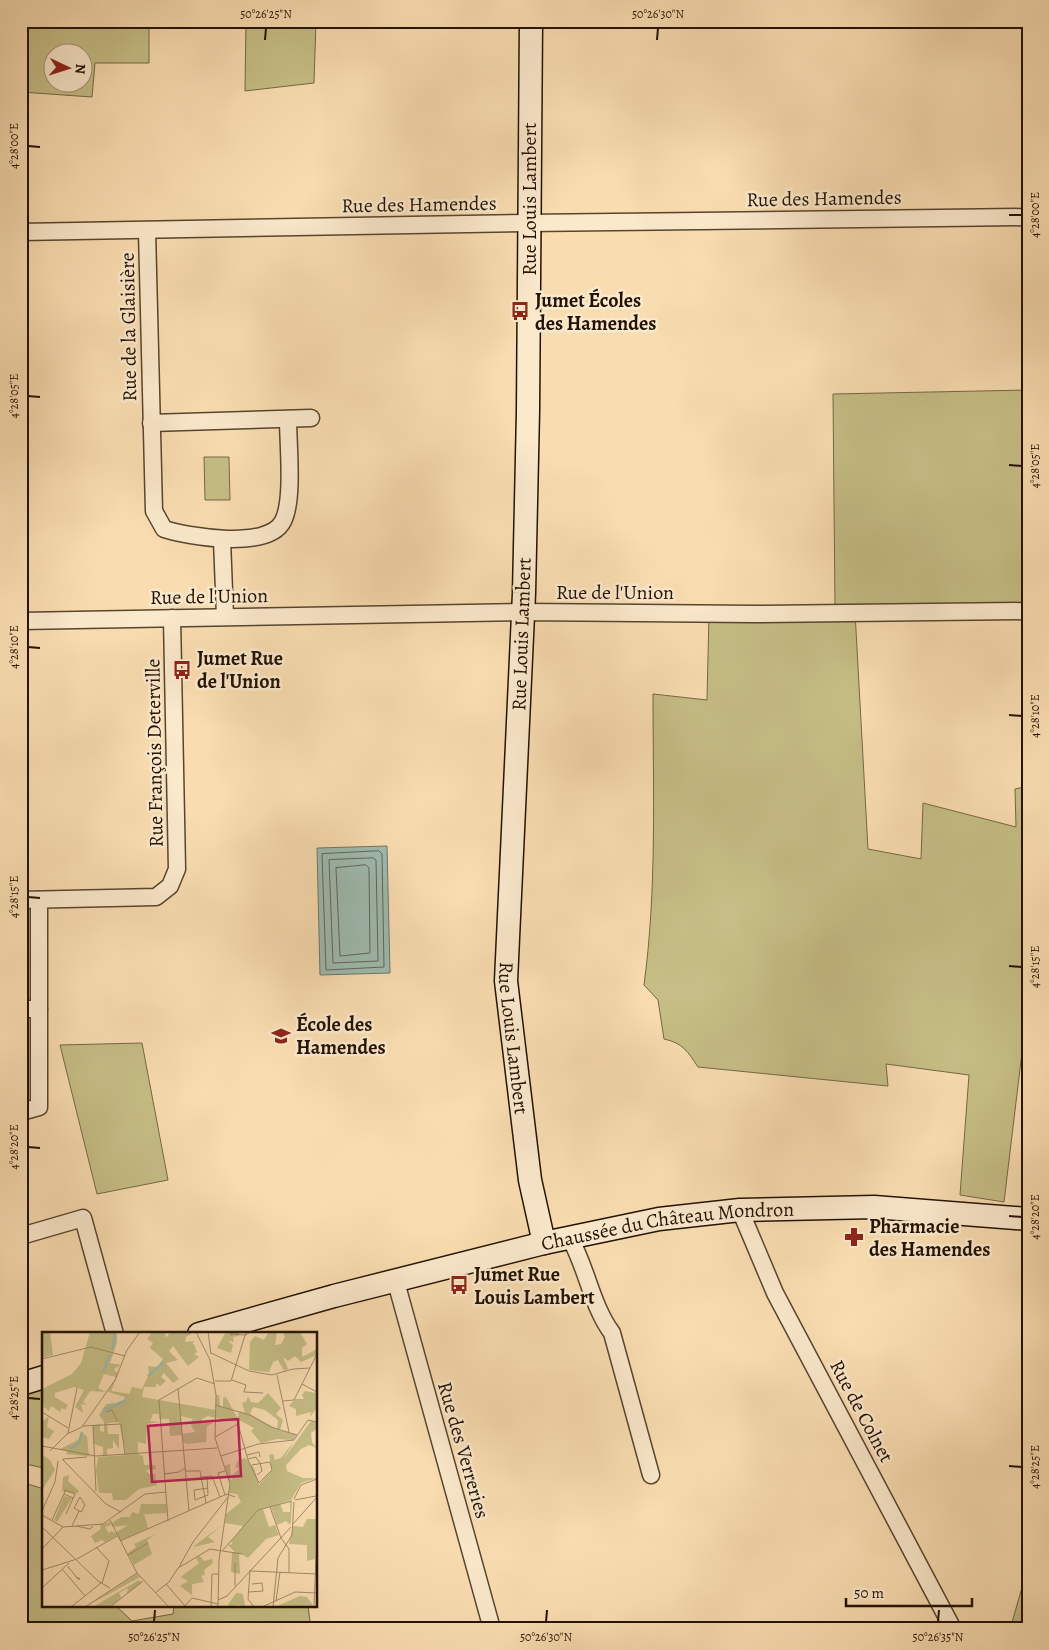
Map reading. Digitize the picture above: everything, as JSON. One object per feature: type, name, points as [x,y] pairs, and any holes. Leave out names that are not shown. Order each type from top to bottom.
[{"type":"street","name":"Rue Louis Lambert","points":[[531,21],[528,411],[523,612],[506,981],[530,1180],[544,1243]]},
{"type":"street","name":"Rue des Hamendes","points":[[21,232],[1028,217]]},
{"type":"street","name":"Rue de la Glaisière","points":[[147,231],[154,511],[164,529],[183,535],[222,540],[268,534],[283,522],[289,504],[288,418]]},
{"type":"street","name":"Rue de la Glaisière","points":[[151,423],[311,418]]},
{"type":"street","points":[[222,540],[225,616]]},
{"type":"street","name":"Rue de l'Union","points":[[21,621],[523,612],[754,614],[1028,610]]},
{"type":"street","name":"Rue François Deterville","points":[[39,900],[156,898],[170,886],[177,869],[172,618]]},
{"type":"street","points":[[21,900],[39,900],[40,1009],[39,1106],[21,1112]]},
{"type":"street","points":[[21,1009],[40,1009]]},
{"type":"street","name":"Chaussée du Château Mondron","points":[[207,1332],[334,1296],[396,1282],[544,1243],[659,1219],[740,1210],[874,1207],[1028,1218]]},
{"type":"street","name":"Rue de Colnet","points":[[740,1210],[775,1293],[953,1629]]},
{"type":"street","points":[[21,1236],[83,1218],[115,1332]]},
{"type":"street","points":[[570,1238],[582,1261],[602,1319],[612,1333],[651,1475]]},
{"type":"street","name":"Rue des Verreries","points":[[396,1282],[492,1629]]},
{"type":"street","points":[[21,1384],[42,1379]]},
{"type":"shaded area","points":[[21,21],[149,21],[149,63],[95,63],[92,97],[21,92]]},
{"type":"shaded area","points":[[246,21],[316,21],[314,83],[245,91]]},
{"type":"shaded area","points":[[1028,390],[1028,610],[835,608],[833,394]]},
{"type":"shaded area","points":[[204,457],[229,457],[230,500],[205,500]]},
{"type":"shaded area","points":[[855,612],[868,849],[921,859],[923,803],[1016,827],[1015,789],[1028,786],[1028,993],[1025,994],[1023,1044],[1004,1202],[960,1195],[969,1075],[886,1064],[888,1086],[698,1067],[684,1049],[676,1043],[664,1039],[658,1000],[644,985],[653,876],[653,694],[707,700],[709,613]]},
{"type":"shaded area","points":[[142,1043],[168,1180],[97,1194],[60,1045]]},
{"type":"shaded area","points":[[42,1387],[42,1468],[21,1463],[21,1393]]},
{"type":"shaded area","points":[[21,1482],[42,1488],[42,1608],[118,1608],[132,1621],[173,1614],[174,1608],[308,1608],[311,1629],[21,1629]]},
{"type":"shaded area","points":[[1028,1567],[1028,1629],[1010,1629]]},
{"type":"water","points":[[387,846],[390,973],[320,975],[317,848]]},
{"type":"place","name":"Jumet Écoles des Hamendes","points":[[520,311]]},
{"type":"place","name":"Jumet Rue de l'Union","points":[[182,670]]},
{"type":"place","name":"École des Hamendes","points":[[281,1036]]},
{"type":"place","name":"Pharmacie des Hamendes","points":[[854,1237]]},
{"type":"place","name":"Jumet Rue Louis Lambert","points":[[459,1285]]}]
